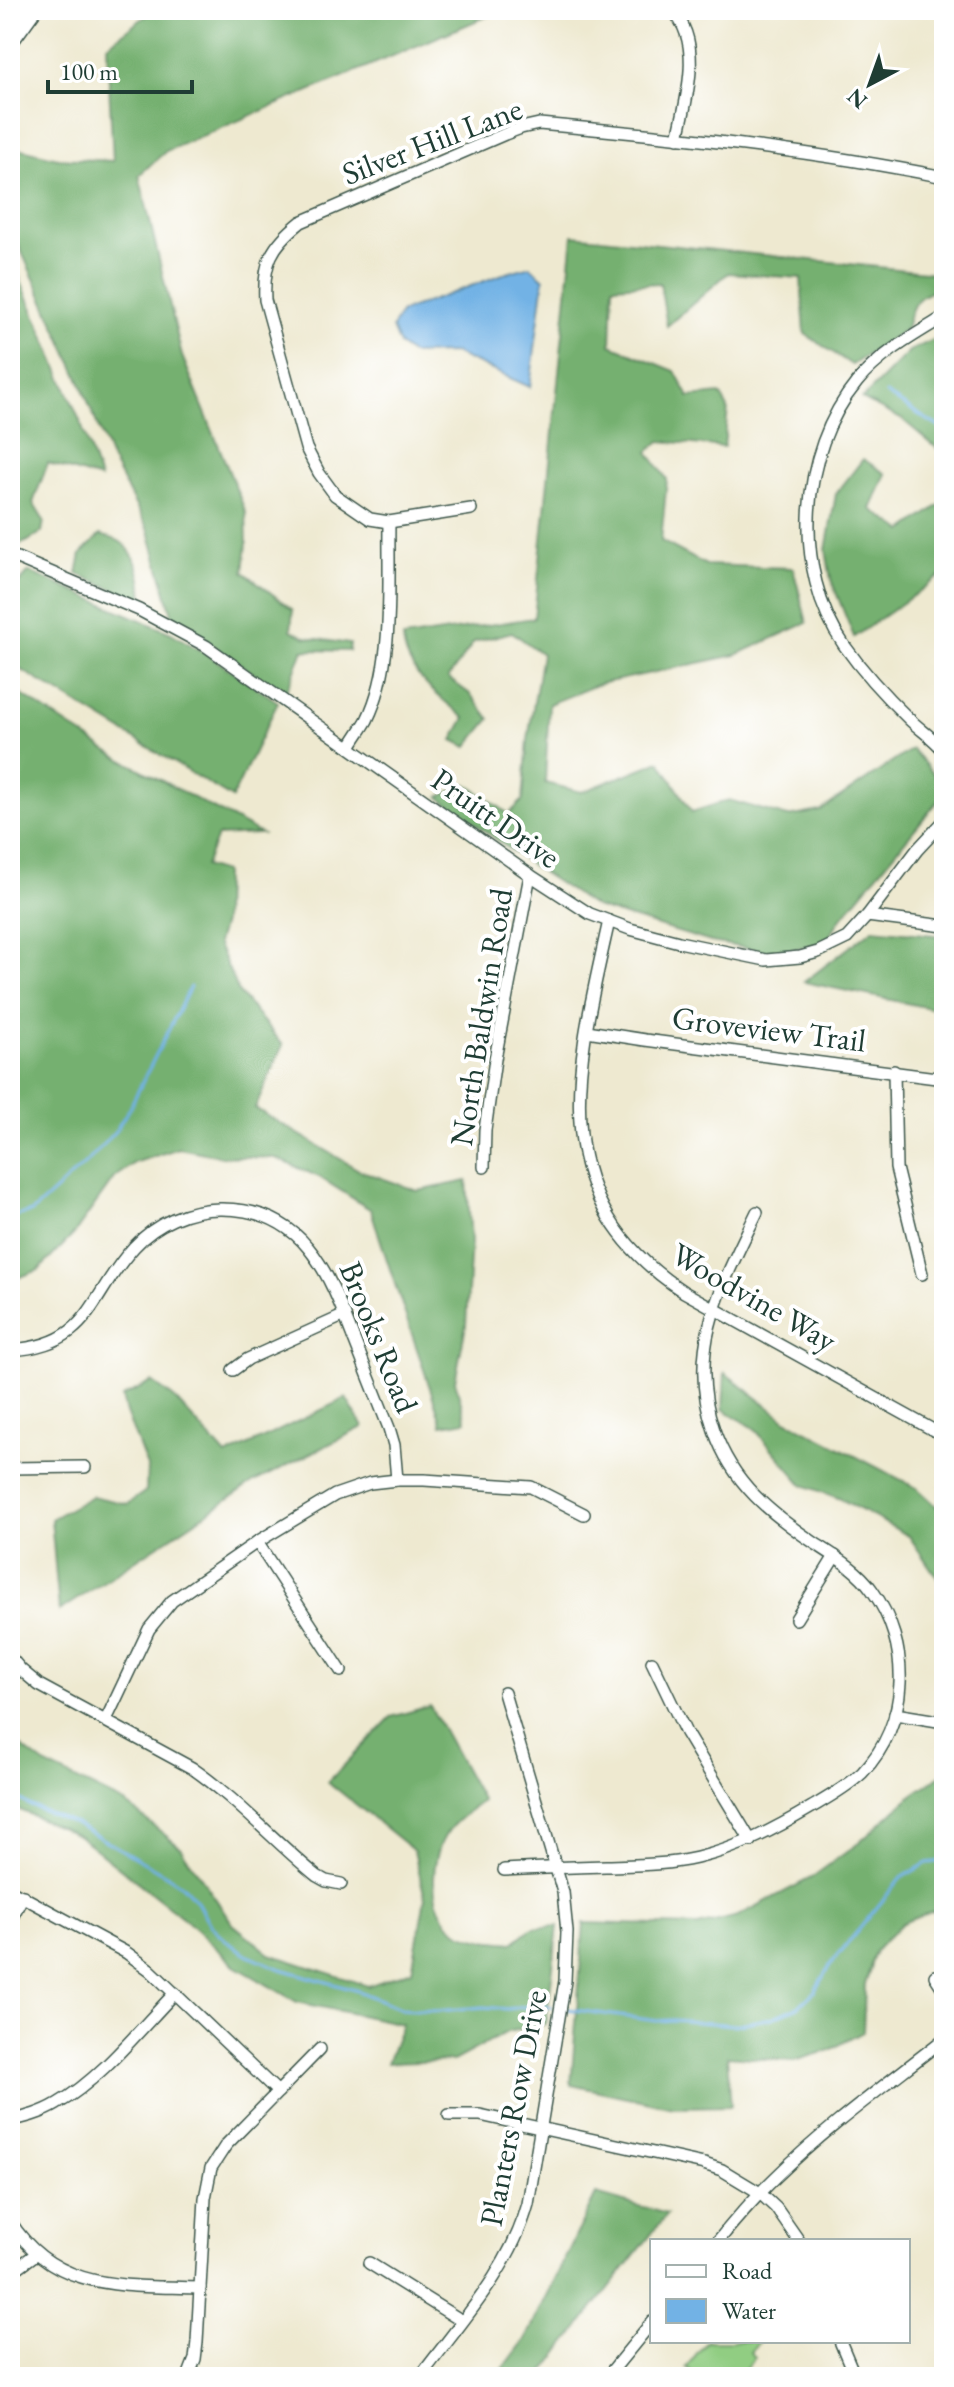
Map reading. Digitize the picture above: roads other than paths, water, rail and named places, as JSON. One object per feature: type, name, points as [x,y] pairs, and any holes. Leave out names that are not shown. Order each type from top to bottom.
[{"type":"street","points":[[10,43],[34,10]]},
{"type":"street","points":[[672,10],[679,17],[687,35],[690,58],[678,138]]},
{"type":"street","name":"Silver Hill Lane","points":[[389,522],[370,519],[335,495],[306,448],[265,300],[264,278],[268,259],[276,246],[301,222],[521,128],[539,124],[812,155],[944,177]]},
{"type":"street","points":[[942,746],[882,692],[842,642],[819,594],[809,552],[809,529],[812,489],[819,457],[838,411],[852,388],[885,355],[944,317]]},
{"type":"street","points":[[350,747],[367,720],[378,688],[384,655],[389,522],[471,509]]},
{"type":"street","name":"Pruitt Drive","points":[[10,555],[175,628],[247,674],[530,875],[590,914],[679,942],[774,960],[827,949],[847,938],[903,866],[944,821]]},
{"type":"street","name":"North Baldwin Road","points":[[484,1167],[485,1130],[495,1059],[530,875]]},
{"type":"street","points":[[867,916],[944,926]]},
{"type":"street","name":"Woodvine Way","points":[[609,921],[587,1031],[578,1111],[583,1155],[597,1198],[619,1233],[647,1264],[674,1285],[944,1436]]},
{"type":"street","name":"Groveview Trail","points":[[587,1031],[944,1079]]},
{"type":"street","points":[[894,1071],[896,1168],[922,1274]]},
{"type":"street","name":"Brooks Road","points":[[10,1350],[50,1343],[68,1334],[91,1309],[127,1256],[151,1232],[174,1219],[210,1209],[234,1209],[256,1214],[295,1233],[319,1259],[333,1286],[389,1428],[397,1480]]},
{"type":"street","points":[[504,1870],[677,1862],[751,1841],[855,1779],[881,1748],[895,1714],[901,1674],[899,1650],[882,1604],[852,1568],[759,1503],[727,1460],[713,1428],[704,1384],[707,1331],[720,1290],[757,1212]]},
{"type":"street","points":[[233,1370],[248,1359],[345,1315]]},
{"type":"street","points":[[10,1468],[85,1467]]},
{"type":"street","points":[[106,1720],[139,1647],[160,1614],[186,1590],[335,1495],[370,1483],[397,1480],[531,1487],[584,1514]]},
{"type":"street","points":[[257,1542],[341,1671]]},
{"type":"street","points":[[796,1619],[835,1556]]},
{"type":"street","points":[[10,1657],[39,1685],[192,1768],[239,1805],[317,1876],[341,1884]]},
{"type":"street","points":[[652,1662],[686,1733],[751,1841]]},
{"type":"street","name":"Planters Row Drive","points":[[420,2377],[501,2267],[519,2233],[528,2204],[567,1956],[565,1907],[556,1868],[504,1693]]},
{"type":"street","points":[[895,1714],[944,1722]]},
{"type":"street","points":[[10,1890],[127,1953],[150,1970],[278,2092]]},
{"type":"street","points":[[10,1921],[23,1896]]},
{"type":"street","points":[[935,1976],[944,1990]]},
{"type":"street","points":[[10,2121],[40,2112],[69,2097],[175,1993]]},
{"type":"street","points":[[720,2239],[760,2193],[834,2125],[944,2039]]},
{"type":"street","points":[[188,2377],[197,2342],[205,2198],[211,2168],[226,2145],[320,2049]]},
{"type":"street","points":[[449,2115],[480,2115],[704,2164],[760,2193],[776,2208],[798,2239]]},
{"type":"street","points":[[10,2221],[36,2254],[76,2277],[96,2282],[200,2288]]},
{"type":"street","points":[[10,2273],[36,2254]]},
{"type":"street","points":[[369,2263],[462,2321]]},
{"type":"street","points":[[607,2377],[650,2324]]},
{"type":"street","points":[[841,2343],[855,2377]]},
{"type":"water","points":[[530,266],[544,279],[530,387],[454,353],[411,354],[399,345],[392,328],[401,312]]},
{"type":"waterway","points":[[886,394],[944,430]]},
{"type":"waterway","points":[[10,1217],[32,1212],[91,1158],[116,1130],[190,987]]},
{"type":"waterway","points":[[10,1794],[74,1823],[183,1886],[196,1900],[210,1925],[229,1943],[278,1968],[358,1991],[402,2009],[437,2011],[540,2005],[552,2007]]},
{"type":"waterway","points":[[568,2009],[657,2021],[734,2025],[772,2018],[798,2007],[814,1992],[830,1965],[901,1878],[927,1863],[944,1861]]}]
